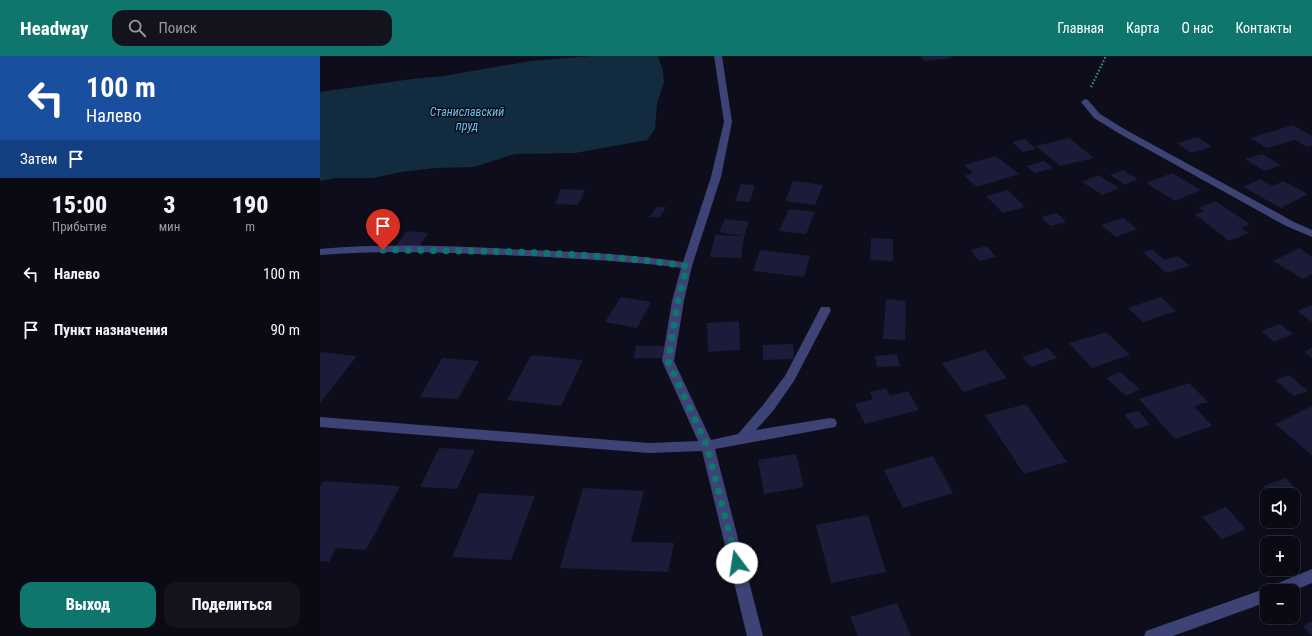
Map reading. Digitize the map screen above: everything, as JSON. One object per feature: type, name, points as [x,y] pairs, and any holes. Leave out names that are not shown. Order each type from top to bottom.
[{"type":"street","points":[[718,56],[728,122],[716,177],[687,266],[678,301],[668,361],[707,446],[755,636]]},
{"type":"street","points":[[1085,102],[1097,116],[1123,132],[1290,224],[1312,234]]},
{"type":"street","points":[[320,252],[353,250],[487,251],[640,259],[687,266]]},
{"type":"street","points":[[742,438],[768,408],[790,378],[824,310]]},
{"type":"street","points":[[320,422],[649,448],[707,446],[742,438],[830,423]]},
{"type":"street","points":[[1293,584],[1312,576]]},
{"type":"street","points":[[1152,636],[1260,597]]},
{"type":"path","points":[[1085,102],[1106,56]]},
{"type":"water","name":"Станиславский пруд","points":[[592,56],[658,56],[663,71],[664,82],[657,104],[655,129],[647,140],[575,153],[515,154],[474,167],[435,168],[401,172],[373,178],[336,178],[320,181],[320,92],[443,76],[531,61]]},
{"type":"building","points":[[921,56],[951,56],[952,58],[924,61]]},
{"type":"building","points":[[1293,125],[1312,136],[1312,146],[1308,147],[1295,140],[1267,148],[1250,138]]},
{"type":"building","points":[[1198,137],[1212,147],[1191,153],[1177,143]]},
{"type":"building","points":[[1069,138],[1094,158],[1060,166],[1036,146]]},
{"type":"building","points":[[1025,139],[1036,149],[1023,152],[1012,142]]},
{"type":"building","points":[[1262,154],[1281,165],[1264,171],[1245,159]]},
{"type":"building","points":[[996,156],[1019,174],[977,187],[964,176],[973,173],[964,165]]},
{"type":"building","points":[[1044,161],[1053,168],[1035,173],[1026,166]]},
{"type":"building","points":[[1123,170],[1138,179],[1125,185],[1110,175]]},
{"type":"building","points":[[1172,173],[1201,190],[1175,201],[1146,183]]},
{"type":"building","points":[[1098,175],[1119,188],[1103,195],[1082,182]]},
{"type":"building","points":[[1260,179],[1273,186],[1283,181],[1308,194],[1281,208],[1243,187]]},
{"type":"building","points":[[793,181],[823,185],[815,205],[785,201]]},
{"type":"building","points":[[741,184],[755,185],[750,202],[735,201]]},
{"type":"building","points":[[561,189],[585,190],[578,205],[555,204]]},
{"type":"building","points":[[1008,190],[1025,207],[1003,213],[986,196]]},
{"type":"building","points":[[1215,201],[1250,224],[1241,228],[1249,233],[1229,241],[1195,214],[1204,211],[1199,208]]},
{"type":"building","points":[[657,207],[666,207],[660,217],[649,217]]},
{"type":"building","points":[[789,209],[815,212],[806,234],[779,231]]},
{"type":"building","points":[[1057,213],[1066,222],[1050,226],[1041,217]]},
{"type":"building","points":[[1123,218],[1137,229],[1116,237],[1101,225]]},
{"type":"building","points":[[725,219],[749,222],[744,236],[719,232]]},
{"type":"building","points":[[407,231],[428,233],[415,253],[393,250]]},
{"type":"building","points":[[715,235],[744,236],[741,258],[710,257]]},
{"type":"building","points":[[871,238],[893,239],[893,261],[870,260]]},
{"type":"building","points":[[987,246],[996,257],[979,261],[971,250]]},
{"type":"building","points":[[1299,248],[1312,257],[1312,274],[1303,279],[1273,261]]},
{"type":"building","points":[[1152,249],[1164,260],[1178,256],[1190,266],[1166,273],[1143,252]]},
{"type":"building","points":[[760,250],[810,256],[804,277],[753,271]]},
{"type":"building","points":[[621,297],[651,302],[637,328],[605,322]]},
{"type":"building","points":[[1161,297],[1176,311],[1143,322],[1128,308]]},
{"type":"building","points":[[886,299],[906,301],[905,340],[883,339]]},
{"type":"building","points":[[1312,305],[1312,322],[1297,311]]},
{"type":"building","points":[[739,321],[740,350],[708,352],[707,323]]},
{"type":"building","points":[[1280,324],[1293,334],[1274,342],[1261,331]]},
{"type":"building","points":[[1106,332],[1130,355],[1092,368],[1069,343]]},
{"type":"building","points":[[793,344],[794,359],[763,360],[763,345]]},
{"type":"building","points":[[636,346],[665,346],[663,358],[634,358]]},
{"type":"building","points":[[1048,348],[1057,358],[1031,367],[1022,357]]},
{"type":"building","points":[[1312,348],[1312,358],[1304,352]]},
{"type":"building","points":[[985,350],[1007,378],[963,392],[942,363]]},
{"type":"building","points":[[320,352],[357,356],[320,403]]},
{"type":"building","points":[[897,354],[900,366],[877,367],[875,356]]},
{"type":"building","points":[[531,355],[583,360],[561,406],[507,400]]},
{"type":"building","points":[[442,358],[479,361],[458,399],[420,397]]},
{"type":"building","points":[[1120,372],[1140,389],[1126,396],[1106,378]]},
{"type":"building","points":[[1289,375],[1308,391],[1294,396],[1275,380]]},
{"type":"building","points":[[1189,383],[1208,402],[1194,406],[1212,426],[1175,439],[1139,399]]},
{"type":"building","points":[[886,388],[890,396],[908,391],[919,410],[865,424],[855,404],[873,399],[870,392]]},
{"type":"building","points":[[1026,404],[1067,462],[1024,474],[985,415]]},
{"type":"building","points":[[1312,406],[1312,455],[1275,424]]},
{"type":"building","points":[[1139,411],[1150,425],[1136,429],[1124,414]]},
{"type":"building","points":[[439,448],[475,450],[457,489],[420,487]]},
{"type":"building","points":[[796,454],[804,487],[764,494],[758,460]]},
{"type":"building","points":[[933,456],[953,493],[903,508],[884,470]]},
{"type":"building","points":[[1286,478],[1295,488],[1265,488],[1263,486]]},
{"type":"building","points":[[323,481],[400,486],[366,550],[336,548],[329,562],[320,561],[320,486]]},
{"type":"building","points":[[583,488],[644,491],[631,542],[674,543],[668,572],[560,568]]},
{"type":"building","points":[[479,493],[535,496],[511,560],[452,557]]},
{"type":"building","points":[[1226,507],[1246,529],[1222,539],[1202,517]]},
{"type":"building","points":[[868,515],[886,572],[831,583],[816,525]]},
{"type":"building","points":[[897,603],[911,636],[858,636],[850,617]]},
{"type":"building","points":[[1312,621],[1312,636],[1303,626]]},
{"type":"route","points":[[383,250],[487,251],[640,259],[687,266],[678,301],[668,361],[707,446],[737,563]]}]
